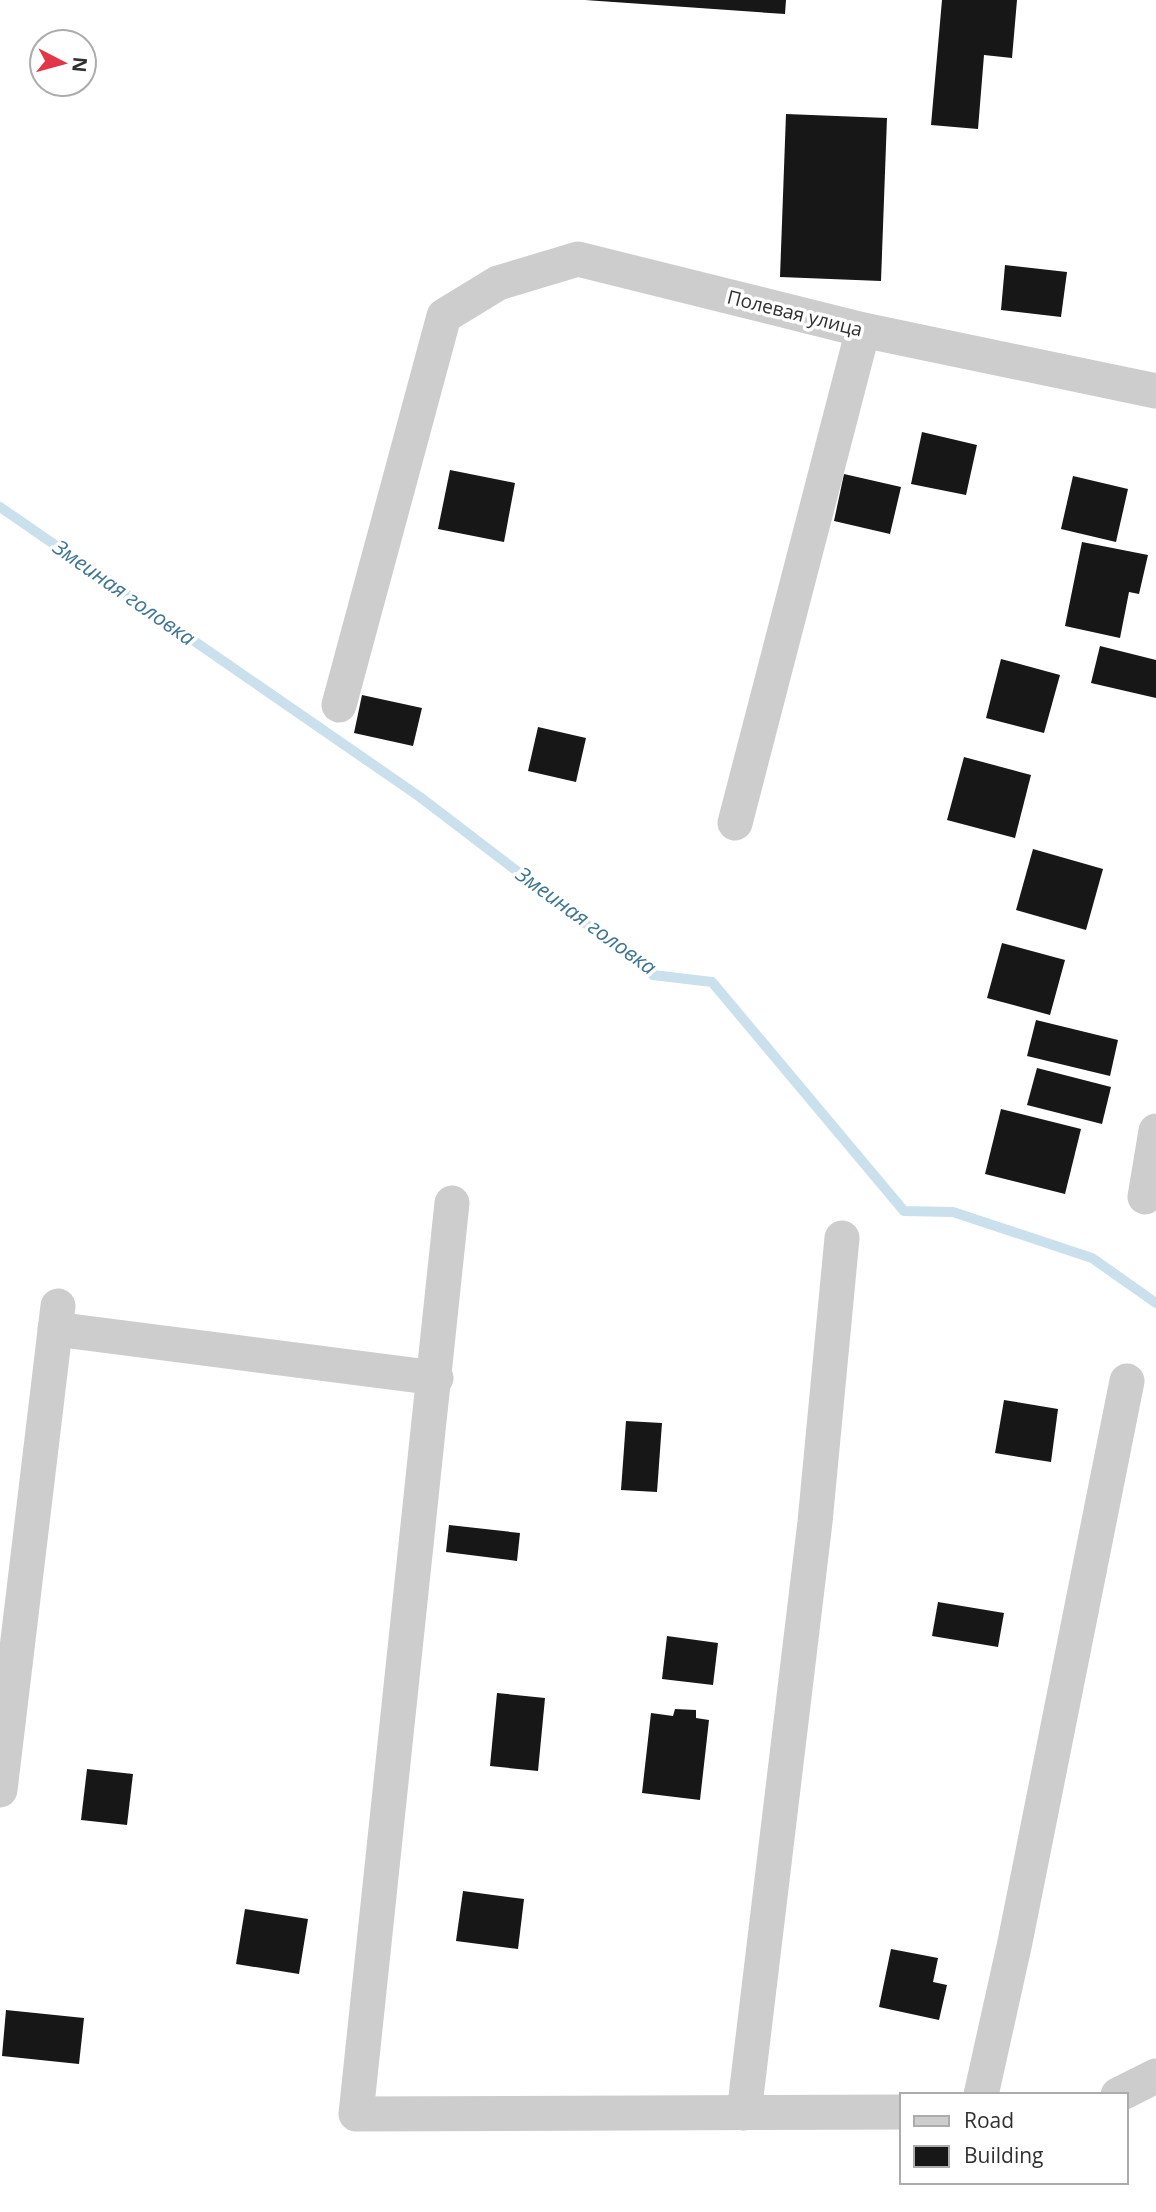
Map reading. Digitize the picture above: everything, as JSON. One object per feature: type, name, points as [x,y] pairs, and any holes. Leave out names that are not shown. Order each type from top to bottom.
[{"type":"street","name":"Полевая улица","points":[[339,705],[444,316],[498,283],[578,259],[863,330],[1156,391]]},
{"type":"street","points":[[735,823],[863,330]]},
{"type":"street","points":[[1145,1197],[1156,1131]]},
{"type":"street","points":[[452,1203],[436,1378],[356,2114],[900,2112]]},
{"type":"street","points":[[744,2113],[814,1522],[842,1238]]},
{"type":"street","points":[[0,1790],[56,1318],[436,1378]]},
{"type":"street","points":[[981,2093],[1018,1929],[1127,1381]]},
{"type":"street","points":[[1122,2093],[1156,2076]]},
{"type":"building","points":[[585,0],[786,0],[785,14]]},
{"type":"building","points":[[942,0],[1017,0],[1012,58],[984,55],[978,129],[931,125]]},
{"type":"building","points":[[786,114],[887,118],[881,281],[780,277]]},
{"type":"building","points":[[1005,265],[1067,272],[1061,317],[1001,310]]},
{"type":"building","points":[[922,432],[977,445],[966,495],[911,484]]},
{"type":"building","points":[[450,470],[515,483],[504,542],[438,529]]},
{"type":"building","points":[[844,474],[901,487],[890,534],[834,521]]},
{"type":"building","points":[[1073,476],[1128,489],[1116,542],[1061,529]]},
{"type":"building","points":[[1082,542],[1148,555],[1139,594],[1129,592],[1120,638],[1065,626]]},
{"type":"building","points":[[1100,646],[1156,660],[1156,698],[1091,683]]},
{"type":"building","points":[[1001,659],[1060,675],[1044,733],[986,718]]},
{"type":"building","points":[[362,695],[422,708],[413,746],[354,733]]},
{"type":"building","points":[[538,727],[586,738],[576,782],[528,771]]},
{"type":"building","points":[[964,757],[1031,775],[1015,838],[947,820]]},
{"type":"building","points":[[1033,849],[1103,869],[1086,930],[1016,910]]},
{"type":"building","points":[[1002,943],[1065,960],[1050,1015],[987,998]]},
{"type":"building","points":[[1036,1020],[1118,1040],[1110,1076],[1027,1056]]},
{"type":"building","points":[[1037,1068],[1111,1087],[1102,1124],[1027,1105]]},
{"type":"building","points":[[1001,1109],[1081,1129],[1065,1194],[985,1174]]},
{"type":"building","points":[[1004,1400],[1058,1409],[1051,1462],[995,1453]]},
{"type":"building","points":[[626,1421],[662,1423],[657,1492],[621,1490]]},
{"type":"building","points":[[449,1525],[520,1533],[517,1561],[446,1552]]},
{"type":"building","points":[[938,1602],[1004,1613],[998,1647],[932,1636]]},
{"type":"building","points":[[667,1636],[718,1643],[713,1685],[662,1679]]},
{"type":"building","points":[[497,1693],[545,1698],[538,1771],[490,1766]]},
{"type":"building","points":[[675,1709],[696,1710],[696,1718],[709,1720],[700,1800],[642,1793],[651,1713],[673,1716]]},
{"type":"building","points":[[87,1769],[133,1774],[127,1825],[81,1820]]},
{"type":"building","points":[[463,1891],[524,1899],[518,1949],[456,1941]]},
{"type":"building","points":[[245,1909],[308,1919],[299,1974],[236,1964]]},
{"type":"building","points":[[891,1949],[938,1958],[933,1982],[947,1985],[939,2020],[879,2007]]},
{"type":"building","points":[[6,2010],[84,2018],[79,2064],[2,2056]]},
{"type":"waterway","name":"Змеиная головка","points":[[0,507],[420,797],[653,975],[712,982],[904,1211],[953,1212],[1092,1258],[1156,1303]]}]
